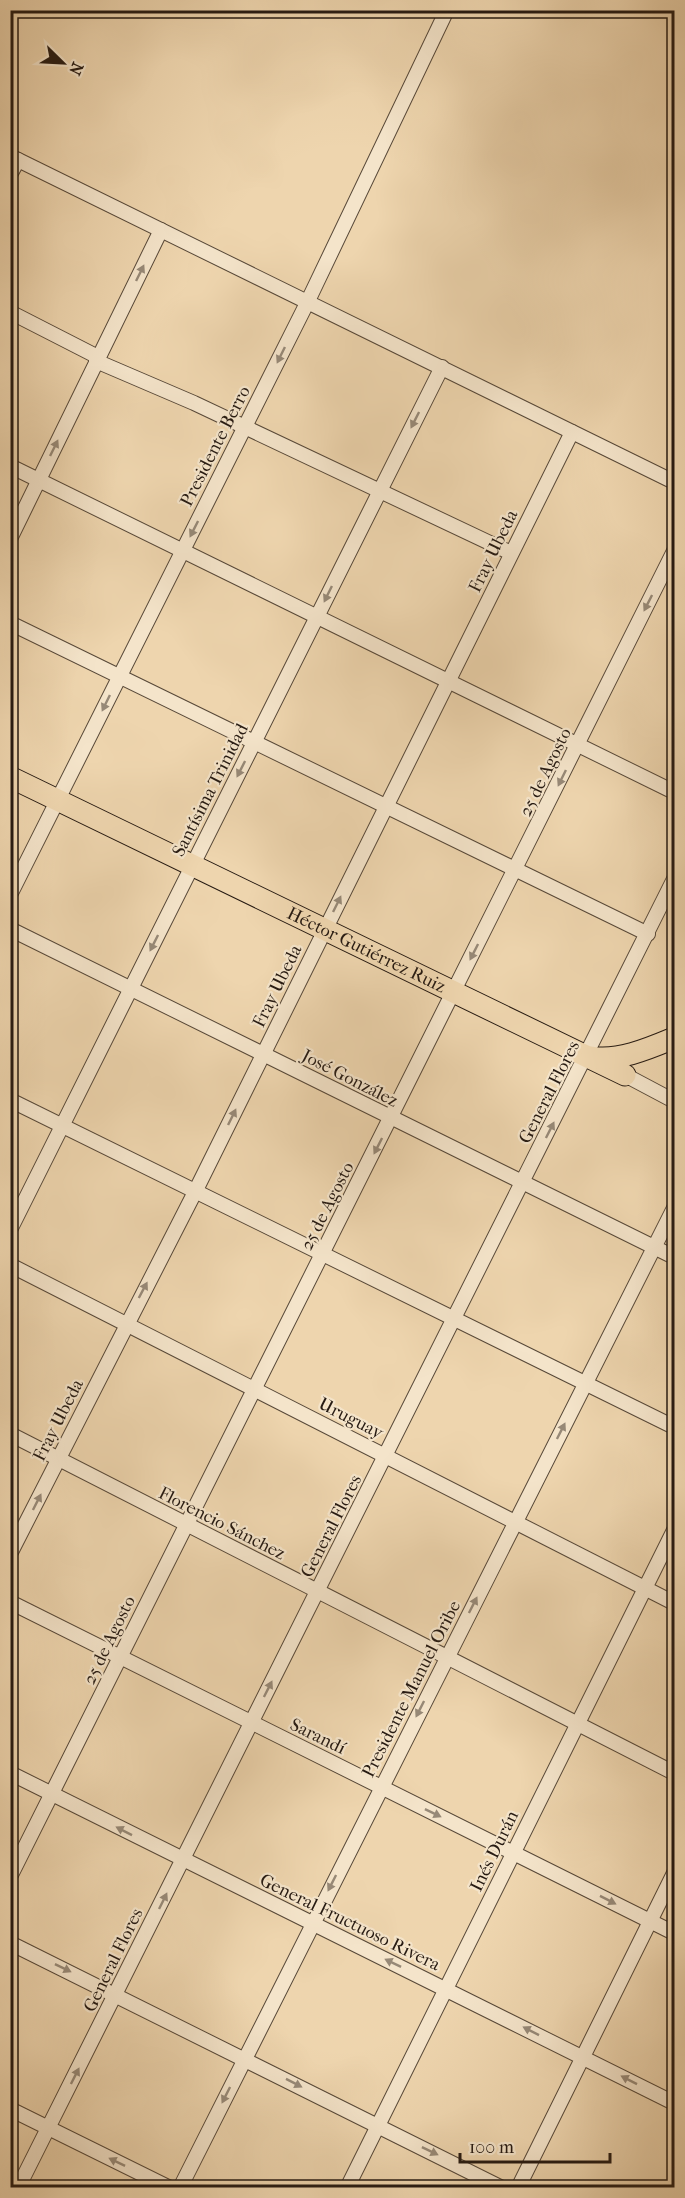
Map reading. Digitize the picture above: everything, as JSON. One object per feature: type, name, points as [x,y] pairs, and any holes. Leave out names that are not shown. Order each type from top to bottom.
[{"type":"highway","name":"Héctor Gutiérrez Ruiz","points":[[10,777],[625,1075]]},
{"type":"highway","points":[[587,1056],[602,1059],[670,1040]]},
{"type":"highway","points":[[625,1075],[670,1040]]},
{"type":"highway","points":[[625,1075],[625,1065],[631,1052]]},
{"type":"street","name":"Presidente Berro","points":[[10,896],[245,429],[447,10]]},
{"type":"street","points":[[10,175],[14,158],[675,482]]},
{"type":"street","points":[[10,539],[161,230]]},
{"type":"street","points":[[10,312],[97,359],[512,553]]},
{"type":"street","name":"Santísima Trinidad","points":[[10,1230],[442,367]]},
{"type":"street","name":"Fray Ubeda","points":[[10,1554],[126,1323],[196,1190],[572,432]]},
{"type":"street","points":[[10,466],[675,792]]},
{"type":"street","name":"25 de Agosto","points":[[10,1876],[517,870],[675,551]]},
{"type":"street","points":[[10,623],[648,934]]},
{"type":"street","name":"General Flores","points":[[18,2187],[117,1995],[675,879]]},
{"type":"street","name":"José González","points":[[10,929],[675,1257]]},
{"type":"street","name":"Héctor Gutiérrez Ruiz","points":[[625,1075],[675,1101]]},
{"type":"street","points":[[10,1100],[675,1426]]},
{"type":"street","name":"Presidente Manuel Oribe","points":[[180,2187],[585,1382],[675,1208]]},
{"type":"street","name":"Uruguay","points":[[10,1265],[675,1603]]},
{"type":"street","name":"Florencio Sánchez","points":[[10,1434],[675,1773]]},
{"type":"street","name":"Inés Durán","points":[[346,2187],[675,1530]]},
{"type":"street","name":"Sarandí","points":[[10,1602],[251,1724],[675,1933]]},
{"type":"street","name":"General Fructuoso Rivera","points":[[10,1773],[675,2103]]},
{"type":"street","points":[[518,2187],[675,1874]]},
{"type":"street","points":[[10,1943],[502,2187]]},
{"type":"street","points":[[10,2109],[170,2187]]}]
